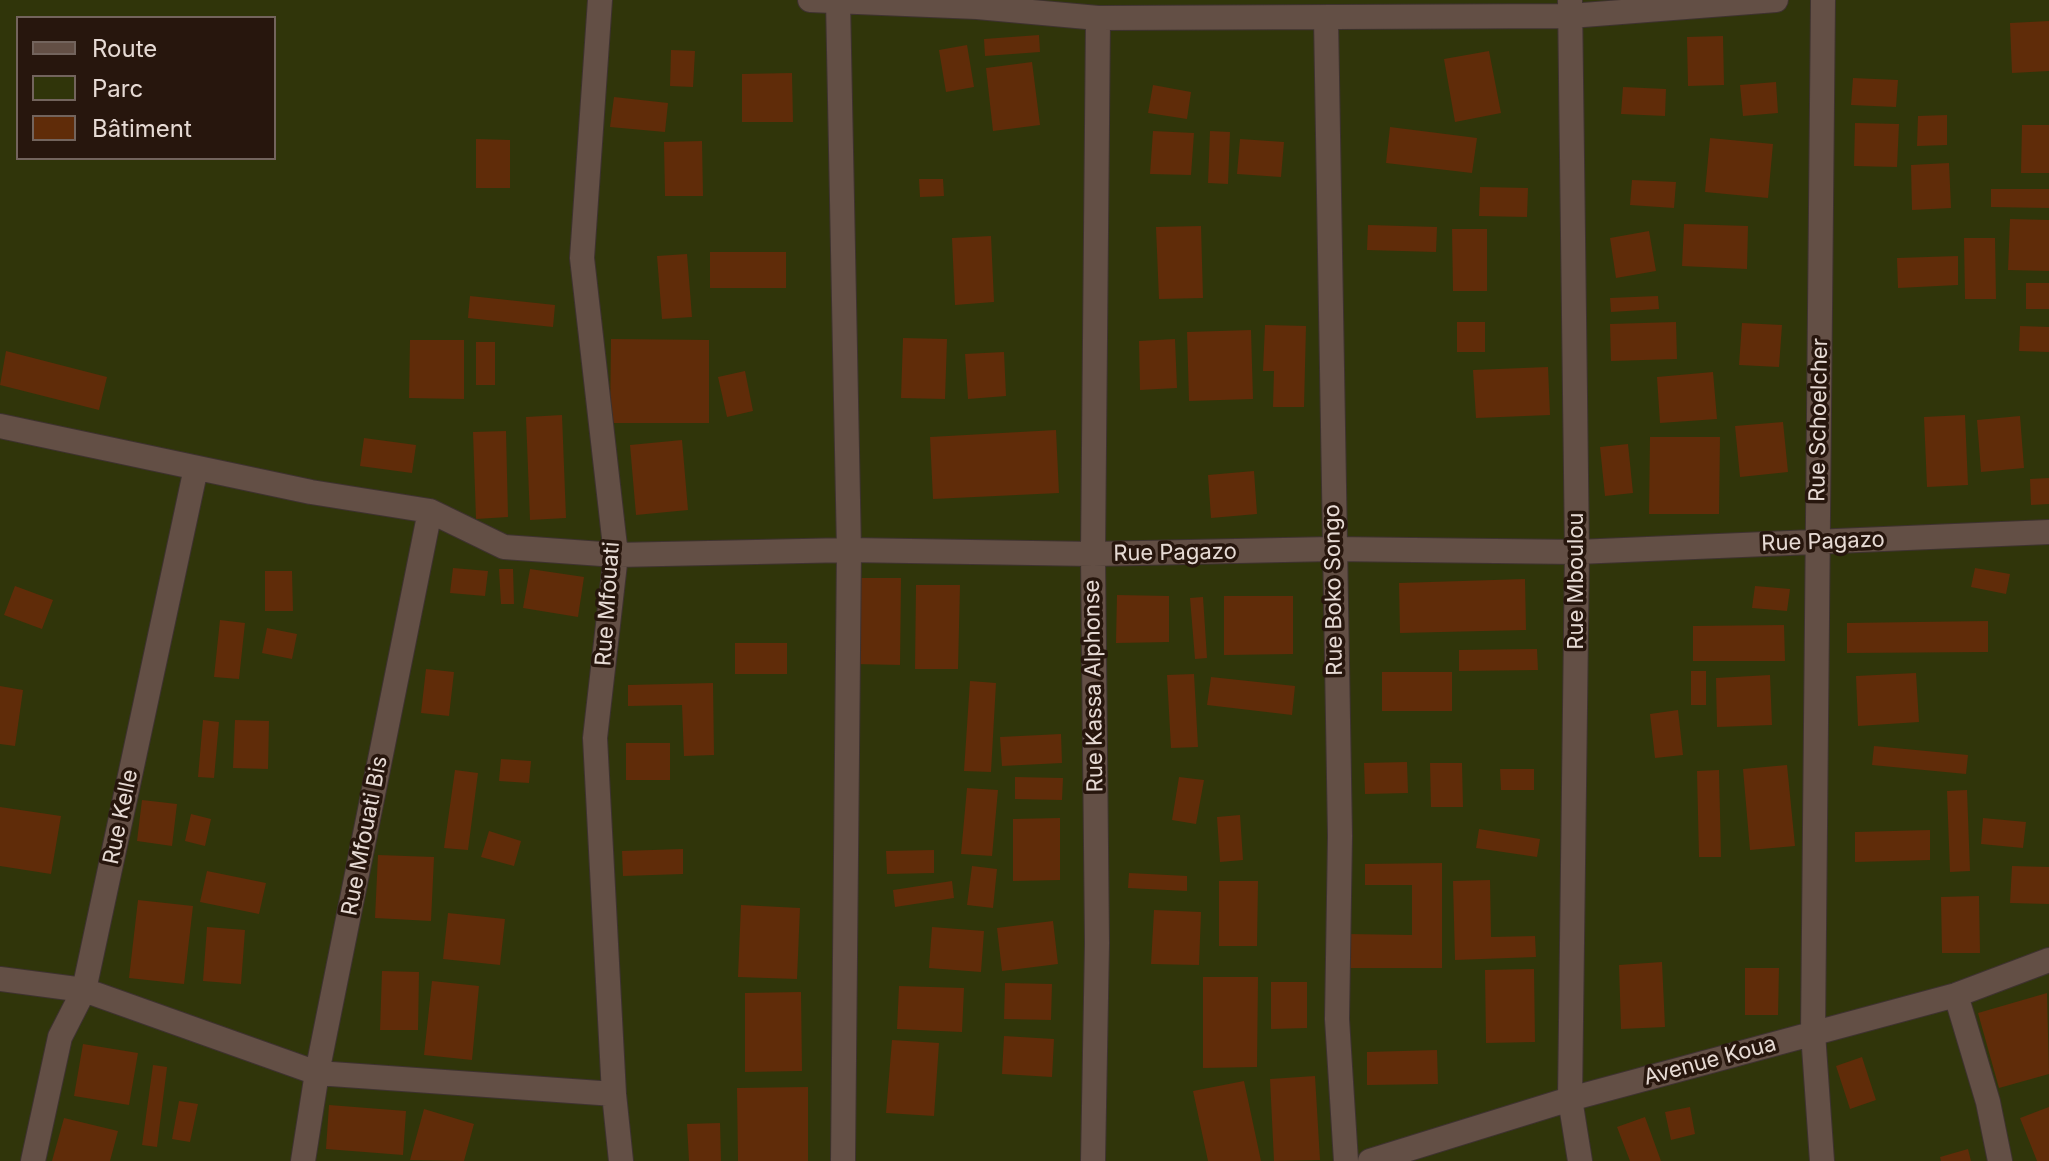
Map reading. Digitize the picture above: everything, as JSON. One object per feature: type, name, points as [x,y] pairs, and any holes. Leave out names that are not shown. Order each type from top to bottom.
[{"type":"street","name":"Rue Mfouati","points":[[600,0],[582,258],[616,555],[595,738],[614,1094],[621,1161]]},
{"type":"street","points":[[810,0],[977,7],[1098,18],[1326,18],[1776,0]]},
{"type":"street","name":"Rue Schoelcher","points":[[1822,1161],[1813,1033],[1823,0]]},
{"type":"street","points":[[838,2],[849,550],[843,1161]]},
{"type":"street","name":"Rue Mboulou","points":[[1570,8],[1577,552],[1570,1099],[1580,1161]]},
{"type":"street","name":"Rue Kassa Alphonse","points":[[1093,1161],[1097,943],[1093,554],[1098,18]]},
{"type":"street","name":"Rue Boko Songo","points":[[1326,18],[1332,549],[1340,836],[1337,1019],[1346,1161]]},
{"type":"street","name":"Rue Pagazo","points":[[0,426],[311,492],[430,511],[504,547],[616,555],[849,550],[1093,554],[1332,549],[1577,552],[2049,532]]},
{"type":"street","name":"Rue Kelle","points":[[33,1161],[60,1037],[84,990],[196,468]]},
{"type":"street","name":"Rue Mfouati Bis","points":[[303,1161],[317,1073],[430,511]]},
{"type":"street","name":"Avenue Koua","points":[[1370,1161],[1570,1099],[1956,995],[2049,960]]},
{"type":"street","points":[[0,979],[84,990],[317,1073],[614,1094]]},
{"type":"street","points":[[1956,995],[1988,1102],[2000,1161]]},
{"type":"green space","points":[[0,0],[2049,0],[2049,1161],[0,1161]]},
{"type":"building","points":[[2049,21],[2049,71],[2012,73],[2010,23]]},
{"type":"building","points":[[1039,35],[1040,52],[985,56],[984,39]]},
{"type":"building","points":[[1723,36],[1724,85],[1688,86],[1687,37]]},
{"type":"building","points":[[967,45],[974,87],[946,92],[939,50]]},
{"type":"building","points":[[671,50],[695,51],[693,87],[670,86]]},
{"type":"building","points":[[1489,51],[1501,113],[1455,122],[1444,59]]},
{"type":"building","points":[[1032,62],[1040,125],[993,131],[986,68]]},
{"type":"building","points":[[792,73],[793,122],[742,122],[742,74]]},
{"type":"building","points":[[1853,78],[1898,80],[1896,107],[1851,105]]},
{"type":"building","points":[[1776,82],[1778,113],[1743,116],[1740,85]]},
{"type":"building","points":[[1153,85],[1191,92],[1187,119],[1148,113]]},
{"type":"building","points":[[1623,87],[1666,89],[1665,116],[1621,114]]},
{"type":"building","points":[[614,97],[668,103],[665,132],[610,127]]},
{"type":"building","points":[[1947,115],[1947,145],[1917,146],[1918,116]]},
{"type":"building","points":[[1855,123],[1899,124],[1897,167],[1854,166]]},
{"type":"building","points":[[2022,125],[2049,125],[2049,173],[2021,173]]},
{"type":"building","points":[[1390,127],[1477,138],[1472,173],[1386,163]]},
{"type":"building","points":[[1153,131],[1194,133],[1191,175],[1150,174]]},
{"type":"building","points":[[1210,131],[1230,132],[1228,184],[1208,183]]},
{"type":"building","points":[[1710,138],[1773,144],[1768,198],[1705,192]]},
{"type":"building","points":[[476,139],[510,140],[510,188],[476,188]]},
{"type":"building","points":[[1240,139],[1284,142],[1281,177],[1237,174]]},
{"type":"building","points":[[702,141],[703,196],[665,196],[664,142]]},
{"type":"building","points":[[1949,163],[1951,208],[1912,210],[1911,165]]},
{"type":"building","points":[[919,179],[943,179],[944,196],[920,197]]},
{"type":"building","points":[[1632,180],[1676,182],[1674,208],[1630,205]]},
{"type":"building","points":[[1480,187],[1528,188],[1527,217],[1479,216]]},
{"type":"building","points":[[1991,189],[2049,189],[2049,208],[1991,207]]},
{"type":"building","points":[[2010,219],[2049,220],[2049,271],[2008,270]]},
{"type":"building","points":[[1684,224],[1748,226],[1747,269],[1682,266]]},
{"type":"building","points":[[1368,225],[1437,227],[1436,252],[1367,250]]},
{"type":"building","points":[[1201,226],[1203,298],[1159,299],[1156,227]]},
{"type":"building","points":[[1452,229],[1487,229],[1487,291],[1453,291]]},
{"type":"building","points":[[1649,231],[1656,271],[1616,278],[1610,238]]},
{"type":"building","points":[[991,236],[994,302],[955,305],[952,238]]},
{"type":"building","points":[[1964,238],[1995,238],[1996,299],[1965,299]]},
{"type":"building","points":[[710,252],[786,252],[786,288],[710,288]]},
{"type":"building","points":[[687,254],[692,317],[662,319],[657,256]]},
{"type":"building","points":[[1958,256],[1958,285],[1898,288],[1897,258]]},
{"type":"building","points":[[2026,283],[2049,283],[2049,309],[2026,309]]},
{"type":"building","points":[[470,296],[555,305],[553,327],[468,318]]},
{"type":"building","points":[[1658,296],[1659,309],[1611,312],[1610,298]]},
{"type":"building","points":[[1457,322],[1485,322],[1485,352],[1457,352]]},
{"type":"building","points":[[1676,322],[1677,359],[1611,361],[1610,324]]},
{"type":"building","points":[[1742,323],[1782,325],[1779,367],[1739,365]]},
{"type":"building","points":[[1265,325],[1306,326],[1304,407],[1273,407],[1274,371],[1263,371]]},
{"type":"building","points":[[2020,326],[2049,327],[2049,352],[2019,351]]},
{"type":"building","points":[[1251,330],[1253,399],[1189,401],[1187,332]]},
{"type":"building","points":[[903,338],[947,339],[945,399],[901,398]]},
{"type":"building","points":[[611,339],[709,340],[709,423],[610,423]]},
{"type":"building","points":[[1175,339],[1177,388],[1140,390],[1139,341]]},
{"type":"building","points":[[410,340],[464,340],[464,399],[409,398]]},
{"type":"building","points":[[476,342],[495,342],[495,385],[476,385]]},
{"type":"building","points":[[6,351],[107,377],[99,410],[0,385]]},
{"type":"building","points":[[1004,352],[1006,396],[968,399],[965,354]]},
{"type":"building","points":[[1548,367],[1550,415],[1476,418],[1473,370]]},
{"type":"building","points":[[745,371],[753,411],[727,417],[718,377]]},
{"type":"building","points":[[1713,372],[1717,419],[1660,423],[1657,377]]},
{"type":"building","points":[[562,415],[566,518],[530,520],[526,417]]},
{"type":"building","points":[[1965,415],[1968,485],[1927,487],[1924,417]]},
{"type":"building","points":[[2020,416],[2024,468],[1981,472],[1977,420]]},
{"type":"building","points":[[1783,422],[1788,472],[1740,477],[1735,426]]},
{"type":"building","points":[[1056,430],[1059,493],[933,499],[930,437]]},
{"type":"building","points":[[506,431],[508,517],[476,519],[473,432]]},
{"type":"building","points":[[1650,437],[1720,437],[1719,514],[1649,514]]},
{"type":"building","points":[[364,438],[416,445],[412,473],[360,466]]},
{"type":"building","points":[[682,440],[688,510],[636,515],[630,445]]},
{"type":"building","points":[[1628,444],[1633,493],[1605,496],[1600,447]]},
{"type":"building","points":[[1254,471],[1257,514],[1211,518],[1208,475]]},
{"type":"building","points":[[2049,478],[2049,504],[2031,505],[2030,479]]},
{"type":"building","points":[[453,568],[488,571],[485,596],[450,593]]},
{"type":"building","points":[[1975,568],[2010,574],[2006,594],[1971,587]]},
{"type":"building","points":[[499,569],[513,569],[514,604],[501,604]]},
{"type":"building","points":[[530,569],[584,577],[578,617],[523,608]]},
{"type":"building","points":[[265,571],[292,571],[293,611],[265,611]]},
{"type":"building","points":[[856,578],[901,578],[900,665],[854,664]]},
{"type":"building","points":[[1525,579],[1526,630],[1400,633],[1399,583]]},
{"type":"building","points":[[916,585],[960,585],[958,669],[915,669]]},
{"type":"building","points":[[15,586],[53,600],[42,629],[4,615]]},
{"type":"building","points":[[1755,586],[1790,589],[1787,611],[1752,608]]},
{"type":"building","points":[[1117,595],[1169,596],[1169,642],[1116,643]]},
{"type":"building","points":[[1224,596],[1293,596],[1293,654],[1224,655]]},
{"type":"building","points":[[1203,597],[1207,658],[1195,659],[1190,598]]},
{"type":"building","points":[[220,620],[245,623],[239,679],[214,677]]},
{"type":"building","points":[[1988,621],[1988,652],[1847,653],[1847,623]]},
{"type":"building","points":[[1784,625],[1785,661],[1693,661],[1693,626]]},
{"type":"building","points":[[267,628],[297,634],[292,659],[262,653]]},
{"type":"building","points":[[735,643],[787,643],[787,674],[735,674]]},
{"type":"building","points":[[1537,649],[1538,670],[1459,671],[1459,650]]},
{"type":"building","points":[[426,669],[454,672],[449,716],[421,713]]},
{"type":"building","points":[[1691,671],[1706,671],[1706,705],[1691,705]]},
{"type":"building","points":[[1382,672],[1452,672],[1452,711],[1382,711]]},
{"type":"building","points":[[1916,673],[1919,722],[1858,726],[1856,676]]},
{"type":"building","points":[[1194,674],[1198,747],[1171,748],[1167,675]]},
{"type":"building","points":[[1770,675],[1772,725],[1717,727],[1716,678]]},
{"type":"building","points":[[1211,677],[1295,686],[1292,715],[1207,705]]},
{"type":"building","points":[[970,681],[996,683],[991,772],[964,771]]},
{"type":"building","points":[[713,683],[714,755],[684,756],[682,705],[628,706],[628,685]]},
{"type":"building","points":[[0,686],[23,690],[15,746],[0,744]]},
{"type":"building","points":[[1678,710],[1683,755],[1655,758],[1650,714]]},
{"type":"building","points":[[203,720],[219,722],[214,778],[198,777]]},
{"type":"building","points":[[235,720],[269,721],[268,769],[233,768]]},
{"type":"building","points":[[1061,734],[1062,763],[1002,766],[1000,737]]},
{"type":"building","points":[[626,743],[670,743],[670,780],[626,780]]},
{"type":"building","points":[[1874,746],[1968,755],[1966,774],[1872,765]]},
{"type":"building","points":[[501,759],[531,761],[529,783],[499,781]]},
{"type":"building","points":[[1407,762],[1408,793],[1365,794],[1364,763]]},
{"type":"building","points":[[1430,763],[1462,763],[1463,807],[1431,807]]},
{"type":"building","points":[[1787,765],[1795,846],[1750,850],[1743,769]]},
{"type":"building","points":[[1500,769],[1534,769],[1534,790],[1501,790]]},
{"type":"building","points":[[455,770],[478,773],[468,850],[444,848]]},
{"type":"building","points":[[1719,770],[1721,857],[1699,857],[1697,771]]},
{"type":"building","points":[[1015,777],[1063,778],[1062,800],[1015,799]]},
{"type":"building","points":[[1179,777],[1204,780],[1196,824],[1172,820]]},
{"type":"building","points":[[967,788],[998,790],[992,856],[961,854]]},
{"type":"building","points":[[1967,790],[1970,871],[1950,872],[1947,791]]},
{"type":"building","points":[[142,800],[177,804],[172,846],[137,841]]},
{"type":"building","points":[[0,807],[61,816],[51,874],[0,866]]},
{"type":"building","points":[[191,814],[211,819],[205,846],[185,841]]},
{"type":"building","points":[[1240,815],[1243,860],[1220,862],[1217,817]]},
{"type":"building","points":[[1060,818],[1060,880],[1013,881],[1013,819]]},
{"type":"building","points":[[1983,818],[2026,822],[2023,848],[1981,844]]},
{"type":"building","points":[[1479,829],[1540,839],[1537,857],[1476,848]]},
{"type":"building","points":[[1930,830],[1930,860],[1855,862],[1855,832]]},
{"type":"building","points":[[489,831],[521,841],[514,866],[481,857]]},
{"type":"building","points":[[683,849],[683,874],[623,876],[622,851]]},
{"type":"building","points":[[934,850],[934,873],[887,874],[886,851]]},
{"type":"building","points":[[378,855],[434,857],[431,921],[375,918]]},
{"type":"building","points":[[1442,863],[1442,968],[1348,968],[1348,934],[1412,935],[1412,885],[1365,885],[1365,864]]},
{"type":"building","points":[[972,866],[997,869],[993,908],[967,905]]},
{"type":"building","points":[[2012,866],[2049,867],[2049,904],[2010,903]]},
{"type":"building","points":[[207,871],[266,883],[259,914],[200,902]]},
{"type":"building","points":[[1129,873],[1187,876],[1187,891],[1128,888]]},
{"type":"building","points":[[1490,880],[1491,937],[1535,936],[1536,957],[1455,960],[1453,881]]},
{"type":"building","points":[[952,881],[954,898],[895,907],[893,890]]},
{"type":"building","points":[[1219,881],[1258,881],[1257,946],[1219,946]]},
{"type":"building","points":[[1979,896],[1980,953],[1942,953],[1941,897]]},
{"type":"building","points":[[138,900],[193,906],[184,984],[129,978]]},
{"type":"building","points":[[741,905],[800,908],[797,979],[738,977]]},
{"type":"building","points":[[1154,910],[1201,912],[1199,965],[1151,964]]},
{"type":"building","points":[[448,913],[505,919],[500,965],[443,959]]},
{"type":"building","points":[[1053,921],[1058,964],[1002,971],[997,928]]},
{"type":"building","points":[[207,927],[245,930],[241,984],[203,981]]},
{"type":"building","points":[[932,927],[984,931],[981,972],[929,968]]},
{"type":"building","points":[[1662,962],[1665,1027],[1621,1029],[1619,965]]},
{"type":"building","points":[[1745,968],[1779,968],[1778,1015],[1745,1015]]},
{"type":"building","points":[[1534,969],[1535,1042],[1486,1043],[1485,970]]},
{"type":"building","points":[[382,971],[419,972],[418,1030],[380,1030]]},
{"type":"building","points":[[1203,977],[1258,977],[1257,1067],[1203,1068]]},
{"type":"building","points":[[432,981],[479,986],[472,1060],[424,1055]]},
{"type":"building","points":[[1271,982],[1307,982],[1307,1028],[1271,1029]]},
{"type":"building","points":[[1005,983],[1052,984],[1051,1020],[1004,1019]]},
{"type":"building","points":[[899,986],[964,988],[962,1032],[897,1029]]},
{"type":"building","points":[[801,992],[802,1071],[745,1072],[745,993]]},
{"type":"building","points":[[2047,993],[2049,1074],[1999,1088],[1978,1013]]},
{"type":"building","points":[[1004,1036],[1054,1039],[1052,1077],[1002,1074]]},
{"type":"building","points":[[892,1040],[939,1043],[934,1116],[886,1113]]},
{"type":"building","points":[[83,1044],[138,1053],[129,1105],[74,1096]]},
{"type":"building","points":[[1437,1050],[1438,1084],[1367,1085],[1367,1052]]},
{"type":"building","points":[[1862,1057],[1876,1100],[1850,1109],[1836,1066]]},
{"type":"building","points":[[153,1065],[167,1067],[157,1147],[142,1145]]},
{"type":"building","points":[[1315,1076],[1320,1160],[1274,1161],[1270,1079]]},
{"type":"building","points":[[1244,1081],[1261,1161],[1208,1161],[1193,1091]]},
{"type":"building","points":[[808,1087],[808,1161],[738,1161],[737,1088]]},
{"type":"building","points":[[179,1101],[198,1104],[190,1142],[172,1139]]},
{"type":"building","points":[[329,1105],[406,1111],[403,1155],[326,1149]]},
{"type":"building","points":[[1690,1107],[1695,1134],[1671,1140],[1665,1112]]},
{"type":"building","points":[[2049,1107],[2049,1161],[2037,1161],[2020,1118]]},
{"type":"building","points":[[424,1109],[474,1124],[464,1161],[410,1160]]},
{"type":"building","points":[[1645,1117],[1661,1161],[1630,1161],[1617,1127]]},
{"type":"building","points":[[64,1118],[118,1131],[110,1161],[52,1161]]},
{"type":"building","points":[[720,1123],[721,1161],[689,1161],[687,1124]]},
{"type":"building","points":[[1968,1149],[1971,1161],[1941,1161],[1940,1157]]}]
